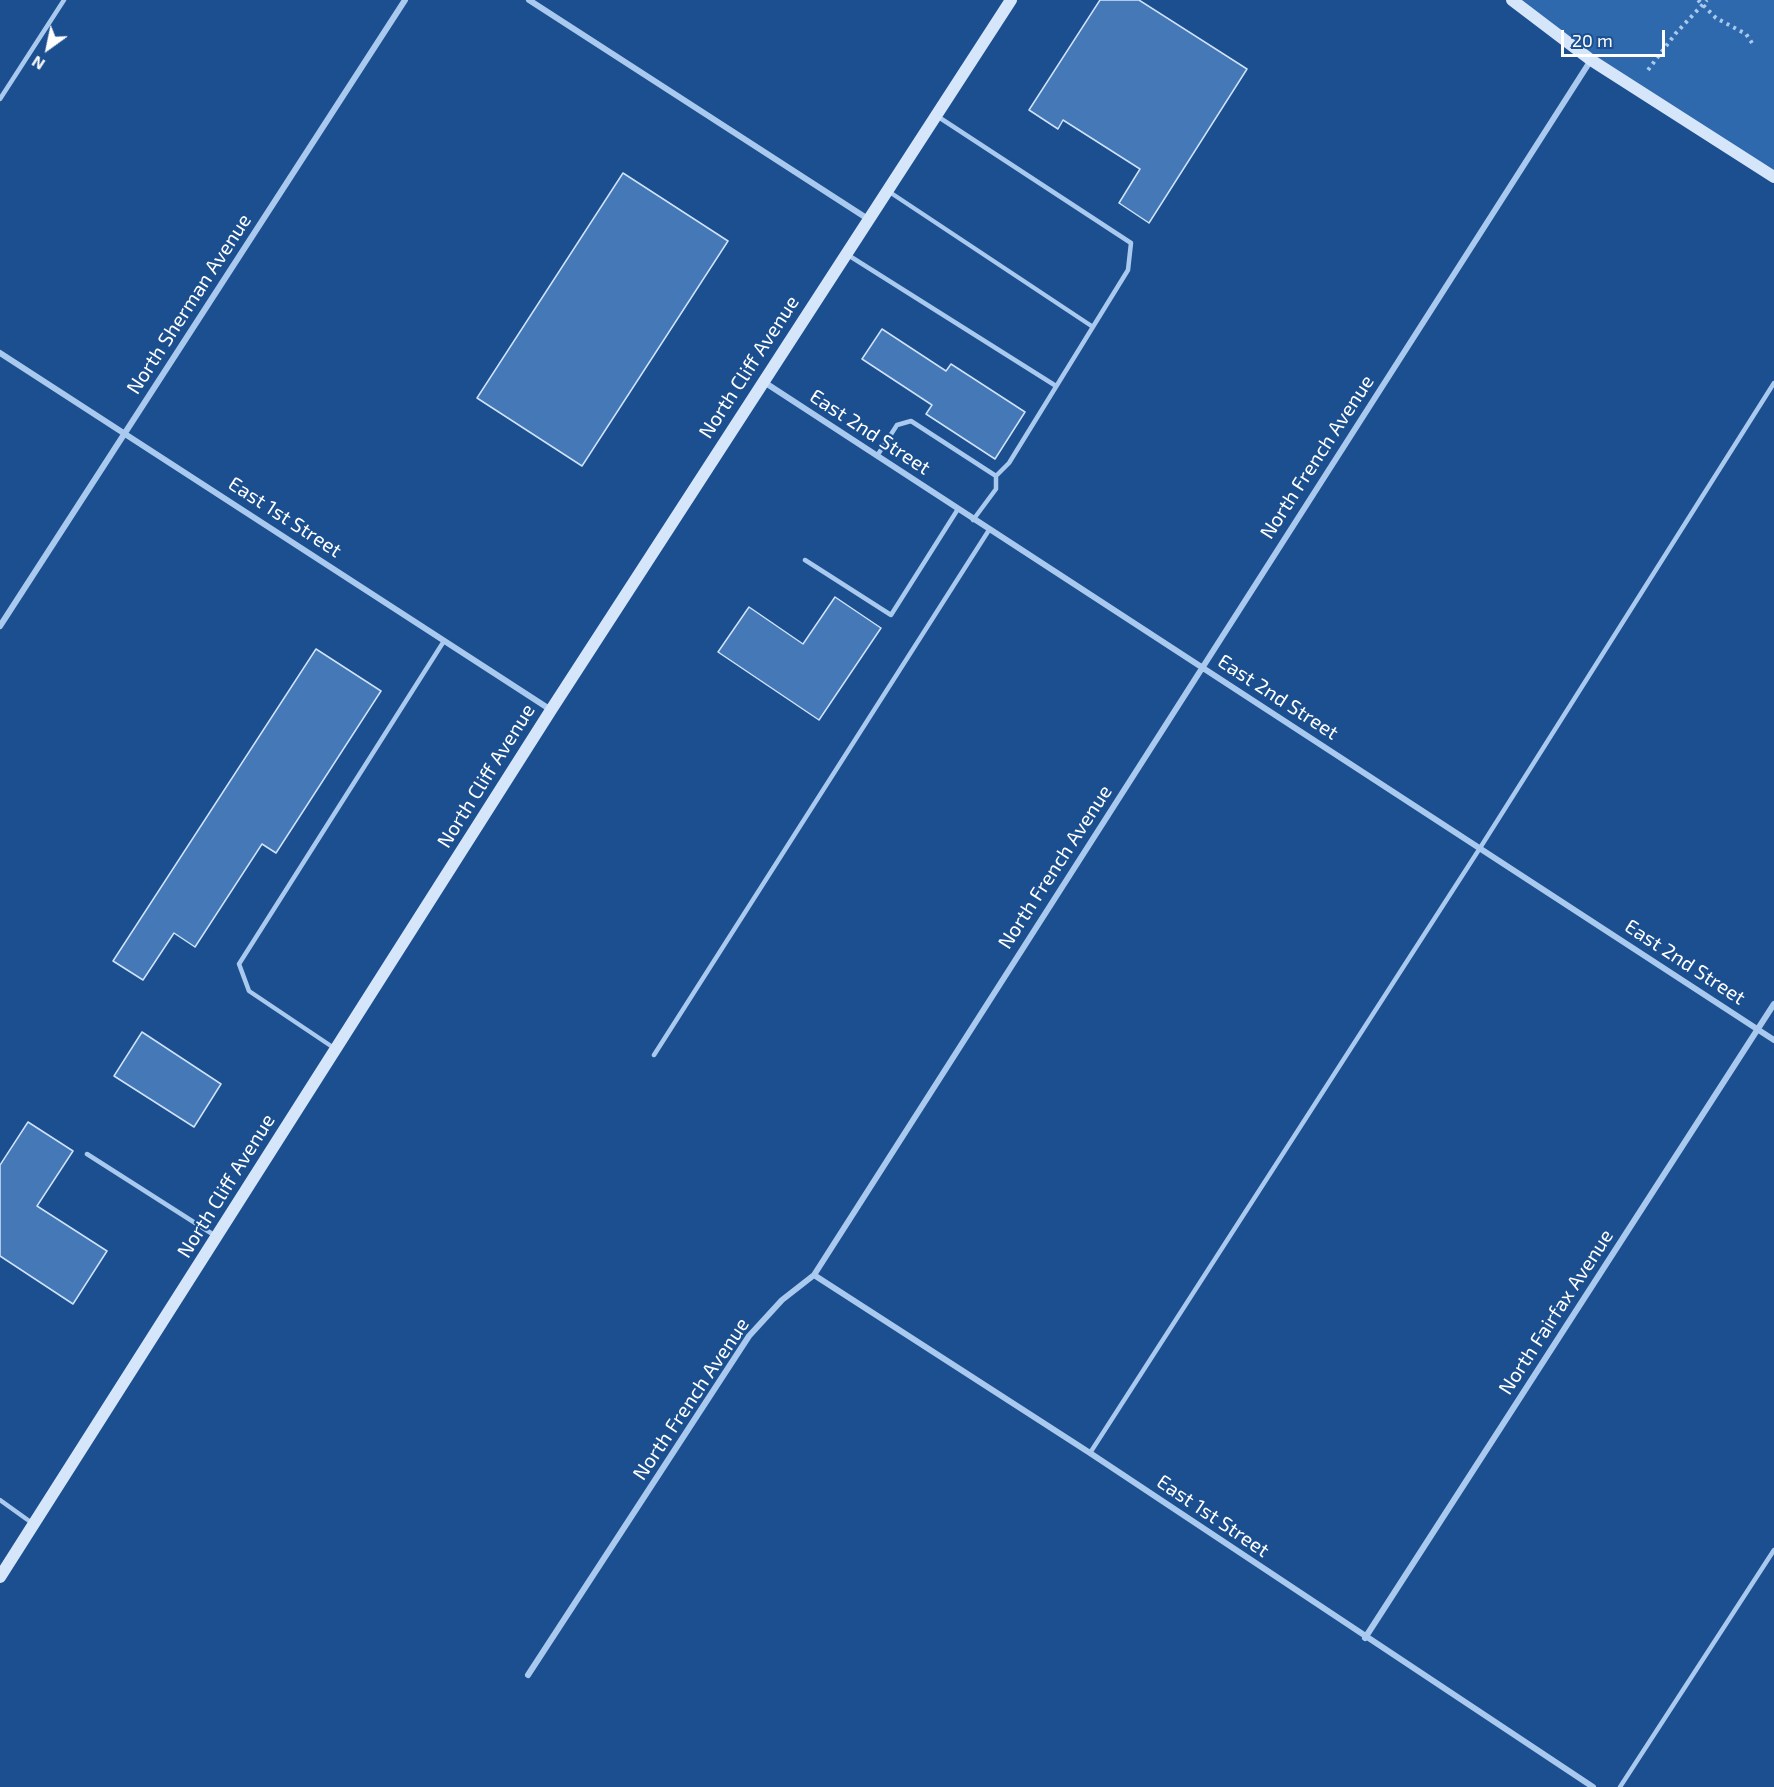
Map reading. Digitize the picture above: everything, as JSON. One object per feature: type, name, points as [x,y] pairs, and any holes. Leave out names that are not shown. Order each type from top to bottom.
[{"type":"main road","name":"North Cliff Avenue","points":[[0,1577],[551,710],[1011,0]]},
{"type":"main road","points":[[1512,0],[1591,60],[1774,177]]},
{"type":"street","name":"North Sherman Avenue","points":[[0,626],[405,0]]},
{"type":"street","points":[[529,0],[868,219]]},
{"type":"street","name":"North French Avenue","points":[[528,1675],[749,1336],[782,1300],[814,1275],[1591,60]]},
{"type":"street","name":"East 1st Street","points":[[0,353],[551,710]]},
{"type":"street","name":"East 2nd Street","points":[[763,382],[1774,1040]]},
{"type":"street","name":"North Fairfax Avenue","points":[[1365,1638],[1774,1004]]},
{"type":"street","name":"East 1st Street","points":[[814,1275],[1090,1454],[1593,1787]]},
{"type":"lane","points":[[0,99],[64,0]]},
{"type":"lane","points":[[936,115],[1131,243],[1128,270],[1009,463],[996,476],[996,489],[973,520]]},
{"type":"lane","points":[[887,190],[1093,327]]},
{"type":"lane","points":[[846,253],[1056,386]]},
{"type":"lane","points":[[1090,1454],[1480,848],[1774,383]]},
{"type":"lane","points":[[877,456],[897,425],[911,421],[996,476]]},
{"type":"lane","points":[[805,560],[891,615],[958,509]]},
{"type":"lane","points":[[654,1055],[989,530]]},
{"type":"lane","points":[[336,1050],[249,991],[239,964],[444,641]]},
{"type":"lane","points":[[87,1154],[217,1237]]},
{"type":"lane","points":[[0,1500],[34,1525]]},
{"type":"lane","points":[[1620,1787],[1774,1550]]},
{"type":"path","points":[[1698,0],[1716,18],[1746,34],[1752,43]]},
{"type":"path","points":[[1636,88],[1656,58],[1707,0]]},
{"type":"shaded area","points":[[1513,0],[1774,0],[1774,178]]},
{"type":"building","points":[[1100,0],[1139,0],[1247,69],[1149,223],[1119,203],[1140,169],[1063,120],[1058,129],[1029,110]]},
{"type":"building","points":[[623,173],[728,241],[582,466],[477,398]]},
{"type":"building","points":[[882,329],[946,371],[951,364],[1025,412],[995,459],[926,414],[932,405],[862,359]]},
{"type":"building","points":[[835,597],[881,628],[819,720],[718,652],[749,607],[803,644]]},
{"type":"building","points":[[316,649],[381,691],[276,853],[262,844],[195,947],[174,933],[143,980],[113,961]]},
{"type":"building","points":[[142,1032],[221,1084],[194,1127],[114,1076]]},
{"type":"building","points":[[28,1122],[73,1151],[37,1206],[107,1251],[73,1304],[0,1256],[0,1165]]}]
